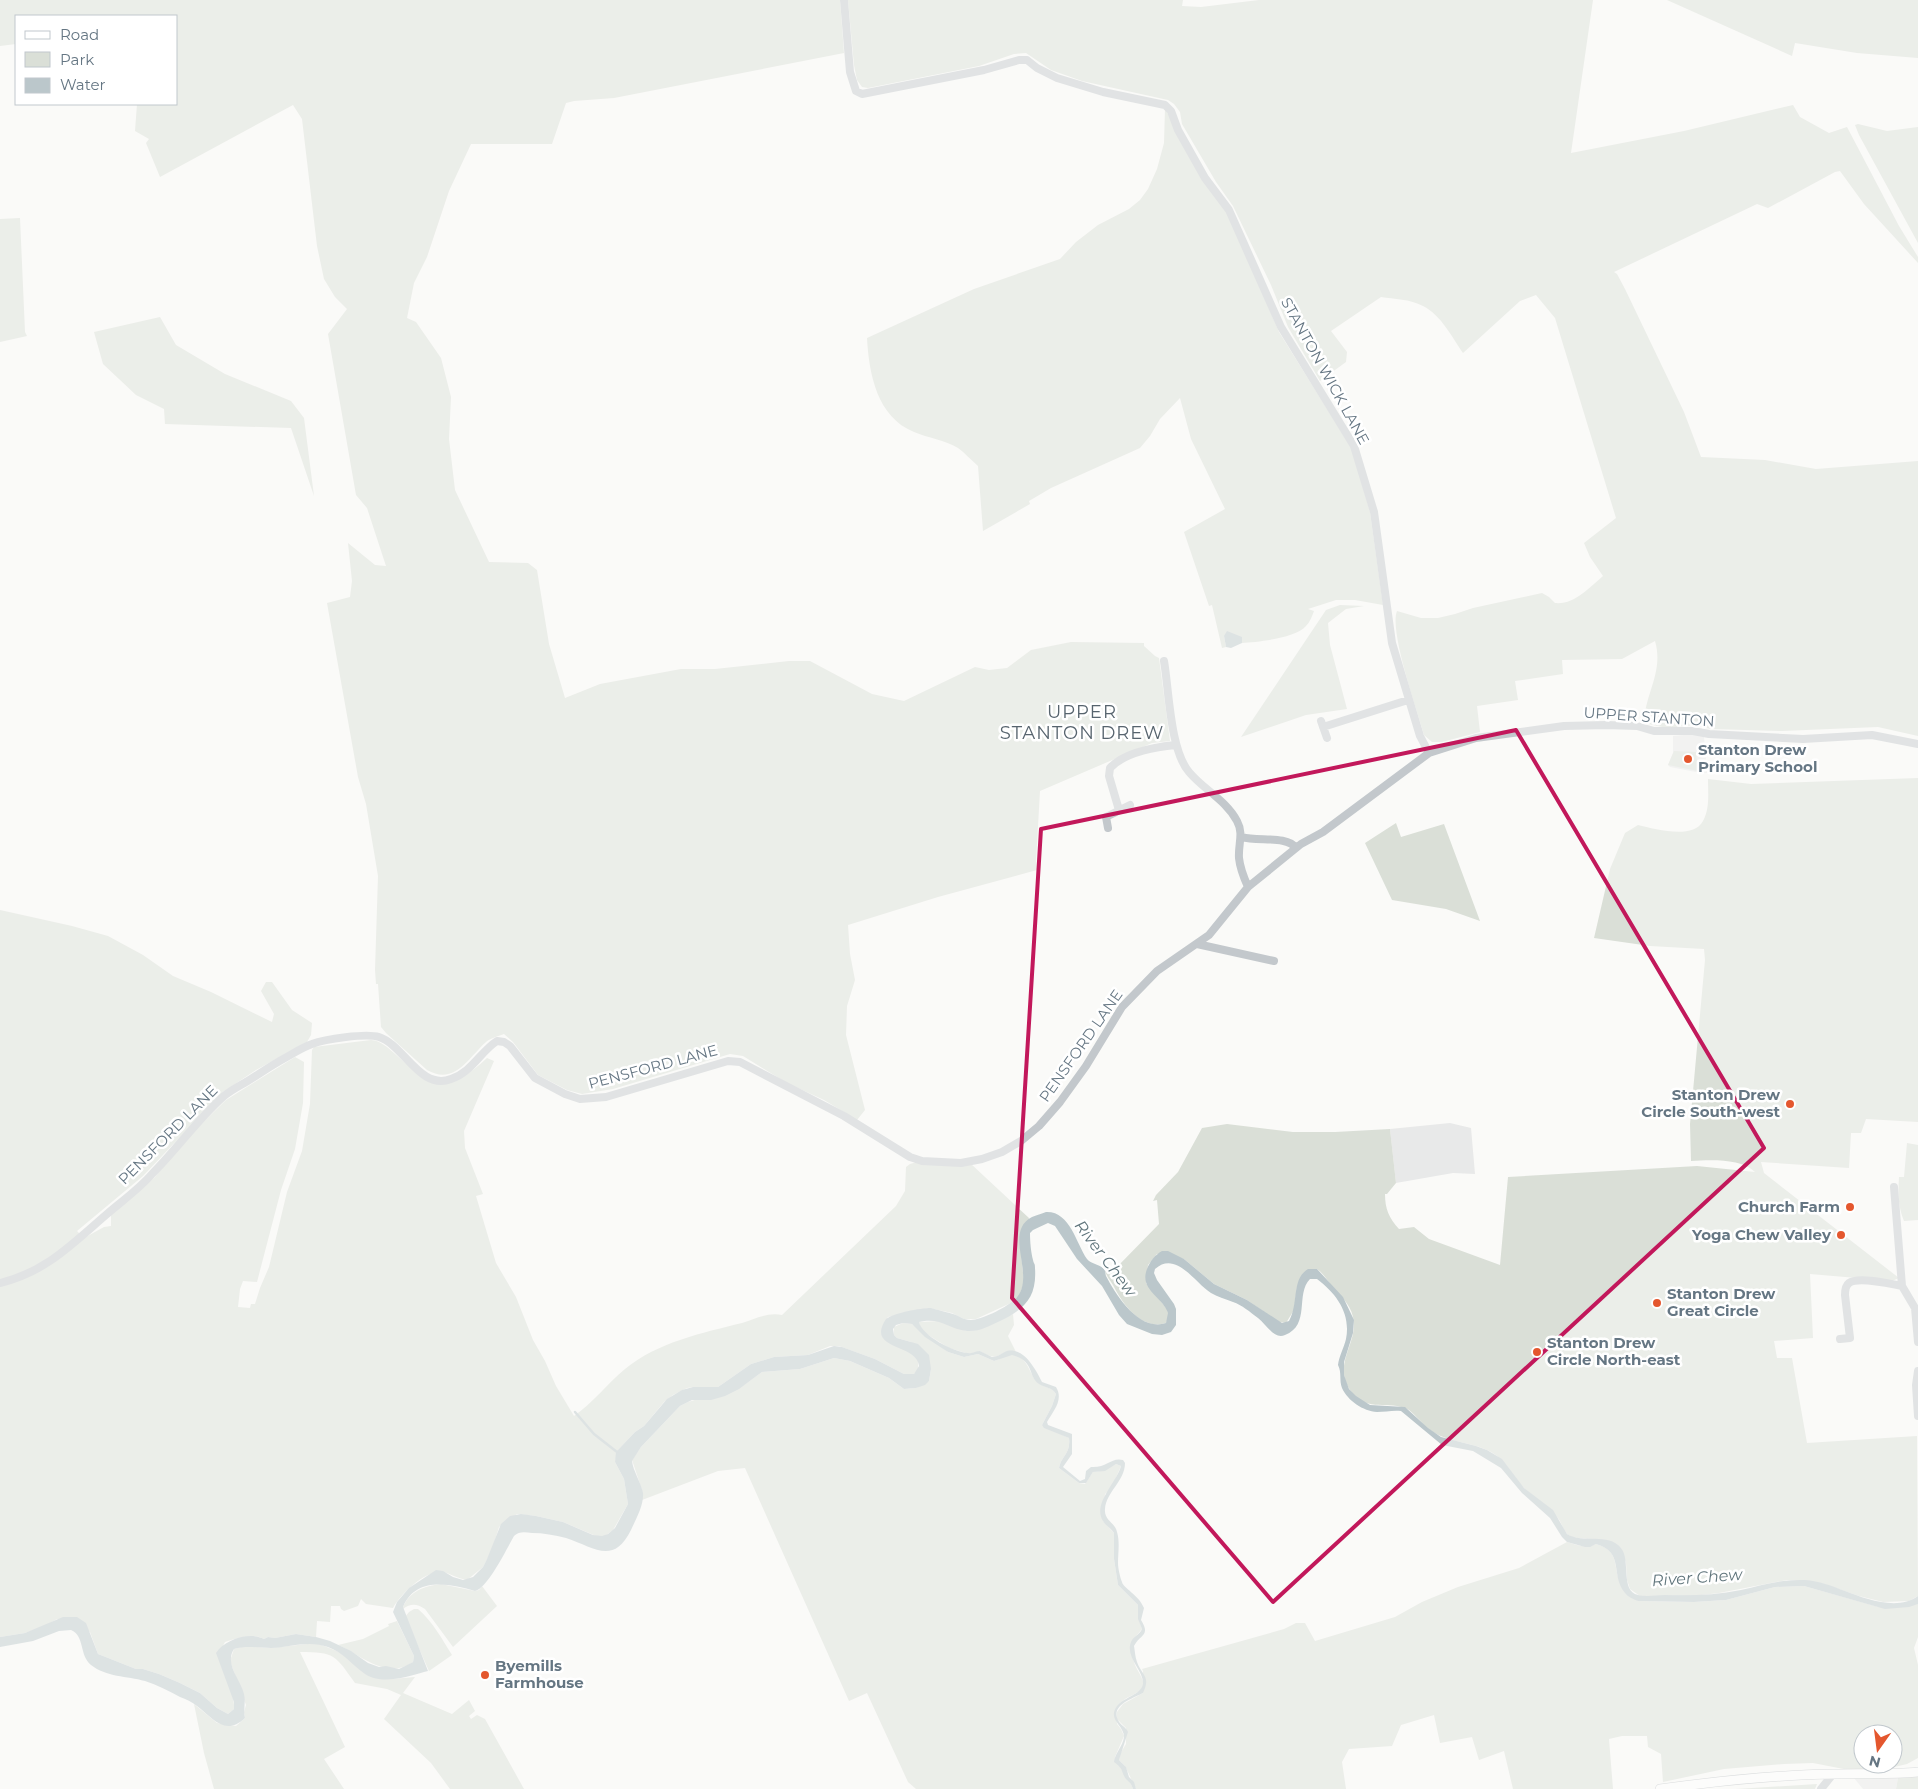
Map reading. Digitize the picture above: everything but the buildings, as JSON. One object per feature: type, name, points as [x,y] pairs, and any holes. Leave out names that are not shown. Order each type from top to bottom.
[{"type":"main road","points":[[1660,1789],[1737,1779],[1917,1772]]},
{"type":"street","name":"STANTON WICK LANE","points":[[844,0],[850,72],[856,91],[862,94],[984,70],[1019,60],[1027,60],[1037,68],[1057,78],[1103,92],[1165,105],[1171,111],[1178,130],[1205,178],[1229,210],[1281,327],[1354,446],[1374,512],[1392,643],[1420,736],[1429,753]]},
{"type":"street","points":[[1164,660],[1176,745],[1187,770],[1230,810],[1237,821],[1242,837],[1239,848],[1242,874],[1248,887]]},
{"type":"street","points":[[1327,738],[1322,724],[1408,700]]},
{"type":"street","name":"UPPER STANTON","points":[[1390,781],[1429,753],[1476,738],[1564,726],[1637,726],[1654,731],[1694,731],[1709,734],[1803,739],[1872,735],[1918,744]]},
{"type":"street","points":[[1119,810],[1109,776],[1110,768],[1145,750],[1176,745]]},
{"type":"street","name":"PENSFORD LANE","points":[[0,1283],[38,1270],[57,1258],[152,1175],[182,1139],[225,1095],[284,1058],[313,1044],[348,1038],[379,1037],[387,1041],[424,1074],[432,1079],[441,1081],[450,1080],[467,1071],[491,1045],[497,1041],[504,1042],[510,1046],[535,1078],[565,1094],[580,1099],[606,1097],[728,1060],[740,1062],[844,1116],[910,1157],[922,1161],[961,1162],[982,1160],[1002,1152],[1021,1141],[1039,1126],[1060,1102],[1086,1066],[1122,1007],[1157,971],[1208,935],[1248,887],[1296,848],[1323,832],[1390,781]]},
{"type":"street","points":[[1108,828],[1106,817],[1130,805]]},
{"type":"street","points":[[1242,837],[1254,840],[1281,840],[1293,844],[1296,848]]},
{"type":"street","points":[[1197,944],[1274,961]]},
{"type":"street","points":[[1894,1187],[1902,1286],[1917,1308],[1918,1342]]},
{"type":"street","points":[[1840,1339],[1850,1338],[1845,1295],[1849,1283],[1855,1281],[1879,1282],[1902,1286]]},
{"type":"street","points":[[1918,1371],[1916,1385],[1918,1416]]},
{"type":"street","points":[[1821,1789],[1833,1774]]},
{"type":"highlighted area","points":[[1516,730],[1764,1148],[1273,1602],[1012,1298],[1041,829]]},
{"type":"shaded area","name":"Stanton Drew Primary School","points":[[1694,734],[1704,737],[1707,773],[1670,767],[1668,765],[1673,753],[1673,736]]},
{"type":"shaded area","points":[[1450,1123],[1471,1128],[1475,1174],[1453,1173],[1396,1183],[1390,1129]]},
{"type":"shaded area","points":[[1854,1778],[1898,1778],[1896,1789],[1863,1789]]},
{"type":"green space","points":[[0,0],[840,0],[844,53],[614,98],[566,103],[552,144],[471,144],[449,191],[427,257],[414,283],[407,318],[416,322],[441,358],[451,397],[449,439],[455,490],[489,562],[528,563],[537,570],[549,644],[565,698],[600,684],[681,669],[715,669],[789,661],[810,661],[872,694],[904,701],[975,667],[989,670],[1007,668],[1031,650],[1071,642],[1144,643],[1144,646],[1159,658],[1170,741],[1152,743],[1040,791],[1037,870],[938,897],[848,925],[850,954],[855,980],[847,1006],[846,1035],[865,1110],[857,1120],[824,1100],[787,1083],[743,1056],[730,1054],[613,1089],[582,1094],[567,1090],[538,1075],[513,1042],[504,1034],[486,1042],[461,1068],[446,1074],[437,1074],[427,1070],[381,1027],[378,984],[376,984],[375,970],[378,876],[327,603],[350,597],[352,581],[348,543],[375,565],[386,566],[367,508],[356,495],[328,334],[347,309],[335,297],[324,279],[317,246],[302,119],[293,105],[160,177],[146,143],[149,139],[135,131],[137,105],[178,105],[178,15],[15,15],[15,44],[0,46]]},
{"type":"green space","points":[[848,0],[1183,0],[1182,6],[1201,7],[1259,0],[1593,0],[1571,153],[1684,131],[1793,105],[1800,117],[1829,133],[1847,127],[1899,226],[1918,257],[1918,263],[1864,204],[1840,171],[1768,208],[1757,204],[1614,272],[1625,289],[1684,412],[1701,457],[1765,460],[1816,469],[1918,461],[1918,736],[1878,727],[1782,731],[1711,729],[1693,725],[1667,728],[1644,723],[1647,702],[1656,673],[1657,652],[1655,641],[1622,659],[1562,660],[1563,674],[1515,681],[1518,700],[1477,706],[1480,732],[1442,742],[1432,742],[1424,735],[1405,671],[1397,635],[1397,611],[1421,618],[1438,618],[1473,608],[1542,593],[1555,603],[1562,603],[1581,595],[1603,576],[1590,557],[1584,543],[1616,518],[1555,318],[1536,295],[1520,301],[1463,353],[1446,327],[1429,310],[1413,302],[1381,297],[1331,331],[1347,352],[1346,362],[1320,381],[1288,327],[1271,285],[1233,206],[1216,182],[1182,124],[1180,112],[1174,104],[1168,100],[1082,81],[1051,70],[1026,53],[1014,54],[979,66],[868,88],[862,87],[857,80],[854,65]]},
{"type":"green space","points":[[1667,0],[1918,0],[1918,58],[1857,53],[1795,43],[1792,56]]},
{"type":"green space","points":[[1165,109],[1229,215],[1279,332],[1352,449],[1370,512],[1383,605],[1355,600],[1336,600],[1308,609],[1314,611],[1310,621],[1294,634],[1276,639],[1242,643],[1242,637],[1224,636],[1226,647],[1222,648],[1212,605],[1209,606],[1184,532],[1225,509],[1191,439],[1180,398],[1160,419],[1140,448],[1051,488],[1029,501],[1030,504],[983,531],[978,466],[958,448],[914,432],[901,425],[891,416],[877,393],[868,352],[867,338],[974,289],[1060,259],[1076,242],[1098,225],[1129,209],[1140,200],[1148,189],[1157,169],[1164,143]]},
{"type":"green space","points":[[1858,124],[1887,131],[1918,127],[1918,243],[1859,135],[1855,125]]},
{"type":"green space","points":[[20,218],[25,332],[27,336],[0,342],[0,219]]},
{"type":"green space","points":[[160,317],[176,345],[225,374],[291,401],[304,418],[314,496],[291,428],[165,424],[164,409],[136,395],[103,364],[94,332]]},
{"type":"green space","points":[[1340,605],[1364,606],[1346,609],[1328,623],[1330,645],[1347,709],[1306,715],[1241,737],[1326,610]]},
{"type":"green space","points":[[1674,751],[1696,752],[1698,771],[1668,765]]},
{"type":"green space","points":[[1918,778],[1918,1122],[1866,1119],[1861,1133],[1851,1133],[1849,1168],[1761,1162],[1764,1173],[1899,1278],[1892,1281],[1810,1274],[1813,1338],[1774,1341],[1777,1358],[1792,1358],[1807,1443],[1917,1436],[1918,1596],[1909,1601],[1883,1602],[1821,1583],[1787,1580],[1719,1593],[1685,1597],[1640,1596],[1630,1589],[1627,1580],[1626,1563],[1621,1548],[1603,1541],[1570,1536],[1557,1517],[1521,1485],[1504,1463],[1494,1454],[1480,1447],[1451,1440],[1437,1434],[1405,1408],[1368,1404],[1356,1397],[1345,1380],[1344,1371],[1353,1336],[1352,1312],[1324,1275],[1317,1269],[1297,1287],[1294,1310],[1286,1323],[1279,1322],[1247,1300],[1214,1284],[1184,1259],[1157,1254],[1148,1265],[1146,1283],[1167,1309],[1169,1316],[1166,1323],[1148,1323],[1134,1314],[1122,1300],[1105,1271],[1117,1267],[1159,1224],[1157,1200],[1153,1201],[1156,1195],[1178,1172],[1202,1128],[1227,1124],[1293,1132],[1390,1129],[1396,1183],[1385,1194],[1385,1199],[1388,1213],[1399,1229],[1414,1227],[1429,1239],[1500,1265],[1508,1177],[1697,1166],[1755,1172],[1749,1167],[1734,1162],[1716,1160],[1691,1161],[1690,1124],[1705,960],[1704,949],[1650,946],[1594,938],[1610,869],[1625,833],[1638,825],[1673,832],[1683,832],[1698,827],[1707,811],[1708,779],[1751,784]]},
{"type":"green space","points":[[1396,823],[1401,837],[1444,824],[1480,921],[1446,909],[1392,900],[1365,843]]},
{"type":"green space","points":[[0,910],[108,936],[143,955],[173,976],[211,992],[272,1022],[274,1014],[261,991],[266,982],[272,982],[292,1010],[312,1023],[311,1035],[307,1042],[256,1070],[223,1092],[143,1176],[77,1231],[84,1238],[104,1227],[111,1226],[111,1215],[155,1177],[184,1141],[226,1100],[295,1057],[304,1062],[303,1103],[295,1149],[281,1190],[257,1282],[243,1281],[238,1307],[250,1308],[251,1304],[255,1304],[269,1267],[287,1192],[302,1151],[310,1104],[312,1050],[314,1047],[371,1040],[384,1045],[419,1074],[430,1080],[440,1082],[450,1082],[461,1078],[487,1058],[494,1061],[464,1131],[465,1148],[483,1194],[476,1196],[496,1263],[516,1297],[533,1340],[556,1386],[574,1416],[625,1369],[666,1345],[767,1315],[782,1315],[896,1206],[905,1191],[906,1167],[917,1162],[970,1163],[1029,1218],[1021,1254],[1024,1282],[1020,1294],[1013,1302],[976,1319],[964,1319],[952,1313],[929,1308],[888,1317],[883,1326],[918,1359],[918,1370],[913,1375],[904,1374],[875,1359],[839,1346],[830,1346],[808,1355],[774,1357],[751,1364],[718,1387],[687,1388],[673,1395],[618,1450],[615,1462],[624,1479],[628,1504],[613,1530],[605,1536],[596,1536],[563,1522],[517,1514],[499,1527],[492,1550],[483,1567],[467,1580],[444,1572],[427,1575],[407,1590],[393,1608],[366,1604],[361,1599],[358,1606],[344,1611],[340,1606],[331,1606],[330,1622],[317,1621],[316,1637],[296,1634],[264,1639],[250,1636],[225,1642],[221,1650],[222,1667],[234,1700],[234,1709],[228,1714],[217,1708],[200,1693],[180,1683],[98,1654],[90,1632],[57,1619],[45,1626],[25,1633],[0,1637]]},
{"type":"green space","points":[[1907,1143],[1918,1145],[1918,1220],[1904,1221],[1900,1205],[1899,1177],[1904,1177]]},
{"type":"green space","points":[[1013,1314],[1014,1325],[1008,1336],[1016,1352],[1010,1351],[997,1356],[987,1355],[980,1351],[969,1354],[949,1348],[925,1333],[920,1328],[919,1322],[939,1321],[967,1331],[976,1330]]},
{"type":"green space","points":[[903,1323],[912,1324],[948,1352],[964,1357],[978,1354],[994,1361],[1009,1355],[1016,1355],[1021,1358],[1036,1380],[1053,1390],[1056,1394],[1042,1425],[1069,1438],[1069,1448],[1059,1468],[1079,1483],[1085,1484],[1093,1472],[1116,1464],[1121,1466],[1111,1489],[1105,1494],[1103,1521],[1114,1533],[1114,1559],[1118,1585],[1138,1605],[1138,1617],[1142,1629],[1132,1641],[1134,1662],[1142,1679],[1143,1686],[1138,1692],[1123,1700],[1116,1708],[1117,1724],[1124,1736],[1115,1757],[1133,1789],[916,1789],[908,1782],[867,1693],[849,1701],[745,1468],[718,1471],[642,1500],[642,1490],[632,1460],[641,1447],[680,1406],[688,1402],[744,1385],[762,1372],[800,1369],[834,1358],[850,1361],[889,1378],[904,1389],[916,1388],[929,1381],[931,1369],[911,1342],[897,1338],[894,1335],[894,1327]]},
{"type":"green space","points":[[1567,1542],[1586,1546],[1596,1544],[1609,1551],[1613,1555],[1621,1585],[1638,1601],[1694,1602],[1726,1600],[1775,1587],[1804,1586],[1879,1607],[1918,1604],[1918,1637],[1914,1648],[1918,1665],[1918,1758],[1903,1765],[1903,1724],[1853,1724],[1853,1771],[1813,1763],[1784,1764],[1724,1769],[1663,1782],[1661,1754],[1648,1747],[1647,1736],[1622,1736],[1609,1739],[1613,1789],[1513,1789],[1504,1751],[1479,1760],[1472,1737],[1440,1743],[1434,1715],[1401,1725],[1392,1746],[1349,1749],[1342,1762],[1346,1789],[1136,1789],[1125,1766],[1119,1760],[1126,1744],[1126,1728],[1117,1719],[1117,1712],[1123,1704],[1143,1693],[1142,1669],[1284,1629],[1296,1623],[1305,1623],[1315,1641],[1395,1617],[1422,1602],[1458,1587],[1519,1568]]},
{"type":"green space","points":[[441,1584],[475,1591],[479,1590],[482,1586],[497,1606],[453,1647],[425,1609],[414,1605],[403,1609],[409,1597],[418,1590]]},
{"type":"green space","points":[[414,1609],[418,1609],[428,1619],[452,1655],[429,1671],[405,1617]]},
{"type":"green space","points":[[397,1621],[414,1656],[413,1662],[403,1667],[384,1667],[375,1664],[338,1645],[363,1639],[389,1626],[388,1624]]},
{"type":"green space","points":[[317,1643],[344,1654],[367,1675],[392,1679],[415,1677],[403,1693],[452,1714],[469,1700],[475,1711],[469,1716],[471,1719],[477,1715],[485,1719],[524,1789],[450,1789],[431,1763],[384,1719],[401,1695],[387,1689],[355,1683],[343,1666],[328,1654],[300,1652],[345,1747],[324,1759],[344,1789],[214,1789],[194,1704],[217,1723],[236,1726],[245,1718],[246,1705],[230,1661],[234,1649],[245,1646],[269,1648]]},
{"type":"green space","points":[[1918,1776],[1918,1789],[1896,1789],[1898,1778]]},
{"type":"green space","points":[[1817,1784],[1815,1789],[1736,1789]]},
{"type":"water","points":[[1227,631],[1242,637],[1242,643],[1231,648],[1226,647],[1224,636]]},
{"type":"water","name":"River Chew","points":[[1046,1212],[1054,1213],[1067,1222],[1087,1259],[1104,1269],[1106,1276],[1122,1302],[1138,1317],[1156,1324],[1166,1323],[1168,1313],[1149,1288],[1145,1276],[1151,1261],[1162,1251],[1168,1251],[1184,1259],[1214,1284],[1247,1300],[1282,1323],[1289,1321],[1292,1314],[1299,1279],[1308,1269],[1317,1269],[1343,1297],[1354,1320],[1353,1333],[1344,1362],[1344,1375],[1349,1389],[1370,1405],[1405,1407],[1441,1437],[1476,1446],[1502,1459],[1524,1488],[1553,1510],[1567,1534],[1580,1538],[1609,1540],[1621,1548],[1624,1553],[1629,1588],[1638,1595],[1713,1594],[1780,1581],[1805,1580],[1815,1581],[1882,1602],[1901,1603],[1918,1596],[1918,1604],[1909,1607],[1885,1609],[1804,1586],[1775,1587],[1726,1600],[1694,1602],[1638,1601],[1629,1597],[1621,1586],[1611,1552],[1596,1544],[1585,1547],[1567,1542],[1550,1518],[1522,1493],[1501,1468],[1473,1451],[1442,1445],[1401,1411],[1372,1411],[1361,1407],[1348,1397],[1342,1388],[1338,1365],[1346,1339],[1347,1330],[1344,1313],[1331,1291],[1317,1279],[1310,1279],[1306,1285],[1298,1324],[1293,1330],[1281,1336],[1274,1333],[1243,1307],[1211,1293],[1185,1270],[1170,1263],[1163,1264],[1155,1269],[1154,1273],[1174,1304],[1176,1309],[1176,1325],[1171,1332],[1162,1335],[1152,1334],[1127,1324],[1119,1315],[1102,1286],[1077,1259],[1055,1226],[1048,1223],[1030,1233],[1035,1278],[1034,1287],[1023,1307],[980,1330],[960,1330],[933,1321],[919,1322],[921,1327],[932,1338],[962,1352],[980,1351],[992,1357],[1007,1351],[1013,1351],[1019,1352],[1029,1360],[1042,1382],[1056,1387],[1059,1396],[1058,1401],[1055,1410],[1047,1422],[1048,1425],[1072,1434],[1072,1454],[1063,1467],[1080,1481],[1085,1479],[1086,1471],[1091,1467],[1101,1466],[1119,1459],[1125,1463],[1122,1475],[1106,1503],[1105,1513],[1116,1529],[1118,1536],[1118,1565],[1122,1582],[1139,1599],[1144,1608],[1141,1620],[1145,1632],[1134,1646],[1137,1662],[1146,1679],[1145,1687],[1143,1693],[1120,1706],[1116,1715],[1119,1722],[1128,1732],[1119,1760],[1126,1767],[1136,1789],[1133,1789],[1124,1777],[1121,1769],[1114,1762],[1124,1737],[1122,1729],[1115,1719],[1114,1711],[1120,1703],[1142,1688],[1142,1679],[1130,1652],[1130,1646],[1132,1640],[1142,1629],[1138,1619],[1138,1605],[1118,1585],[1114,1559],[1114,1533],[1104,1523],[1100,1514],[1106,1493],[1121,1466],[1116,1464],[1105,1471],[1093,1472],[1086,1483],[1079,1483],[1059,1468],[1069,1448],[1069,1438],[1044,1428],[1042,1425],[1056,1394],[1035,1380],[1024,1361],[1012,1355],[994,1361],[978,1354],[964,1357],[948,1352],[925,1337],[912,1324],[903,1323],[896,1325],[893,1329],[894,1335],[897,1338],[918,1344],[929,1355],[931,1369],[929,1381],[925,1385],[904,1389],[889,1378],[850,1361],[834,1358],[800,1369],[762,1372],[739,1389],[725,1396],[711,1400],[692,1400],[680,1406],[641,1447],[632,1461],[643,1493],[642,1502],[631,1530],[617,1548],[610,1551],[602,1551],[558,1536],[540,1533],[520,1533],[514,1536],[486,1583],[475,1591],[445,1585],[425,1586],[416,1590],[403,1607],[428,1671],[402,1678],[379,1679],[365,1674],[334,1649],[314,1644],[234,1649],[231,1660],[244,1694],[245,1718],[231,1726],[225,1726],[191,1702],[158,1686],[97,1669],[87,1661],[78,1637],[71,1630],[59,1631],[33,1641],[0,1647],[0,1637],[25,1633],[63,1617],[77,1617],[86,1623],[98,1654],[180,1683],[200,1693],[217,1708],[228,1714],[234,1709],[234,1702],[216,1653],[225,1644],[244,1636],[264,1639],[296,1634],[316,1637],[351,1651],[368,1663],[379,1667],[386,1666],[399,1669],[413,1662],[414,1656],[393,1612],[397,1602],[409,1588],[436,1570],[463,1580],[473,1577],[483,1567],[501,1524],[510,1516],[521,1514],[563,1522],[593,1535],[602,1536],[615,1528],[628,1504],[624,1479],[615,1462],[616,1452],[635,1432],[644,1426],[667,1399],[682,1390],[693,1387],[718,1387],[751,1364],[774,1357],[808,1355],[834,1346],[875,1359],[904,1374],[914,1374],[919,1366],[916,1359],[910,1353],[887,1342],[882,1337],[881,1329],[886,1319],[907,1311],[931,1308],[971,1320],[993,1313],[1009,1304],[1020,1292],[1023,1281],[1019,1245],[1023,1224],[1032,1217]]},
{"type":"waterway","points":[[575,1412],[594,1434],[617,1452]]},
{"type":"place","name":"Stanton Drew Primary School","points":[[1688,759]]},
{"type":"place","name":"Stanton Drew Circle South-west","points":[[1790,1104]]},
{"type":"place","name":"Church Farm","points":[[1850,1207]]},
{"type":"place","name":"Yoga Chew Valley","points":[[1841,1235]]},
{"type":"place","name":"Stanton Drew Great Circle","points":[[1657,1303]]},
{"type":"place","name":"Stanton Drew Circle North-east","points":[[1537,1352]]},
{"type":"place","name":"Byemills Farmhouse","points":[[485,1675]]},
{"type":"district","name":"UPPER STANTON DREW","points":[[1082,722]]}]
